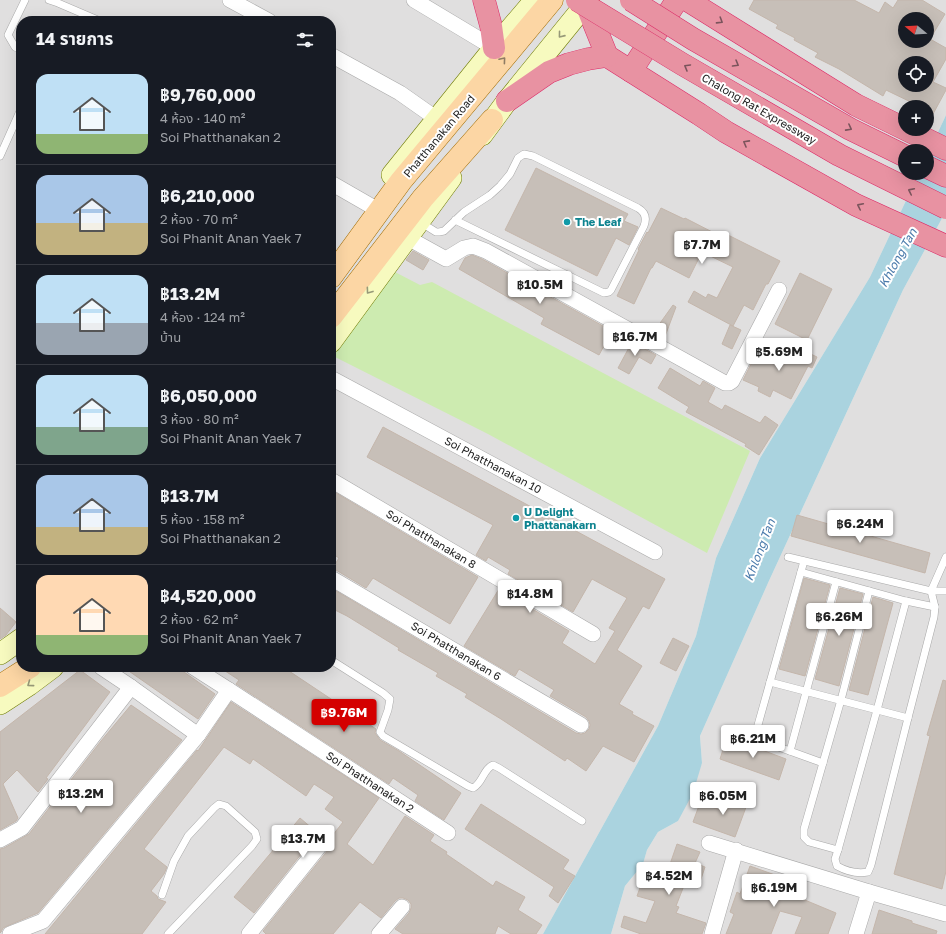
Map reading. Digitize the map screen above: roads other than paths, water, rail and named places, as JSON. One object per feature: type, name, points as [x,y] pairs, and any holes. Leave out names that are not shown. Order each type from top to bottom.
[{"type":"highway","points":[[484,0],[491,26],[494,48]]},
{"type":"highway","points":[[631,0],[693,39],[850,129],[898,153]]},
{"type":"highway","points":[[632,71],[677,0]]},
{"type":"highway","points":[[687,0],[856,105],[946,149]]},
{"type":"highway","points":[[588,1],[600,6],[596,15],[594,26],[607,56],[726,132],[856,205],[946,246]]},
{"type":"highway","name":"Chalong Rat Expressway","points":[[588,1],[682,64],[838,155],[946,208]]},
{"type":"highway","points":[[507,101],[549,72],[569,64],[607,56]]},
{"type":"highway","points":[[934,170],[946,176]]},
{"type":"main road","name":"Phatthanakan Road","points":[[336,253],[392,176],[494,48],[535,0]]},
{"type":"main road","name":"Phatthanakan Road","points":[[336,270],[401,181],[552,0]]},
{"type":"main road","points":[[336,335],[414,230],[492,120],[588,1]]},
{"type":"main road","points":[[336,311],[423,198],[492,120]]},
{"type":"main road","points":[[0,654],[16,643]]},
{"type":"main road","points":[[0,669],[16,659]]},
{"type":"main road","points":[[2,699],[26,672]]},
{"type":"main road","points":[[2,699],[29,685],[46,672]]},
{"type":"street","points":[[230,0],[259,16]]},
{"type":"street","points":[[414,0],[494,48]]},
{"type":"street","points":[[336,58],[400,93],[437,119]]},
{"type":"street","points":[[336,186],[371,206]]},
{"type":"street","points":[[414,230],[446,259],[464,248],[473,246],[486,251],[724,383],[729,384],[732,381],[779,290]]},
{"type":"street","name":"Soi Phatthanakan 10","points":[[336,381],[655,552]]},
{"type":"street","name":"Soi Phatthanakan 8","points":[[336,483],[593,634]]},
{"type":"street","name":"Soi Phatthanakan 6","points":[[336,581],[581,725]]},
{"type":"street","points":[[108,672],[198,735]]},
{"type":"street","name":"Soi Phatthanakan 2","points":[[200,672],[448,833]]},
{"type":"street","points":[[0,840],[22,828],[131,687]]},
{"type":"street","points":[[10,934],[43,921],[198,735],[229,690]]},
{"type":"street","points":[[709,842],[869,892],[946,914]]},
{"type":"street","points":[[249,934],[321,844]]},
{"type":"street","points":[[712,934],[736,850]]},
{"type":"street","points":[[856,934],[869,892]]},
{"type":"street","points":[[379,934],[402,907]]},
{"type":"lane","points":[[17,16],[25,0]]},
{"type":"lane","points":[[49,0],[88,16]]},
{"type":"lane","points":[[16,19],[8,35],[16,48]]},
{"type":"lane","points":[[0,156],[16,120]]},
{"type":"lane","points":[[414,230],[436,232],[444,231],[455,220],[464,212],[490,196],[510,174],[518,158],[524,154],[533,156],[638,208],[643,212],[646,219],[644,226],[611,290],[604,294],[455,220]]},
{"type":"lane","points":[[788,557],[932,591],[946,591]]},
{"type":"lane","points":[[906,601],[835,859],[837,866],[843,870],[861,873],[868,872],[871,865],[934,617],[935,607],[932,591],[946,557]]},
{"type":"lane","points":[[804,561],[756,732],[756,737],[759,740],[823,763]]},
{"type":"lane","points":[[801,572],[906,601],[935,607]]},
{"type":"lane","points":[[790,751],[836,582]]},
{"type":"lane","points":[[838,850],[809,842],[804,837],[804,829],[841,700],[869,591]]},
{"type":"lane","points":[[336,663],[390,699],[388,710],[380,732],[383,736],[473,788],[478,786],[488,767],[492,765],[582,821]]},
{"type":"lane","points":[[770,682],[908,718]]},
{"type":"lane","points":[[162,895],[174,861],[184,842],[219,804],[226,806],[255,832],[257,839],[252,846],[168,934]]},
{"type":"water","name":"Khlong Tan","points":[[946,115],[946,211],[903,290],[768,583],[700,736],[702,763],[693,793],[678,821],[658,832],[647,850],[643,864],[625,886],[611,934],[543,934],[658,726],[696,636],[716,558],[760,458],[870,277],[916,180],[934,180],[934,144],[933,144]]},
{"type":"place","name":"The Leaf","points":[[567,222]]},
{"type":"place","name":"U Delight Phattanakarn","points":[[516,518]]}]
